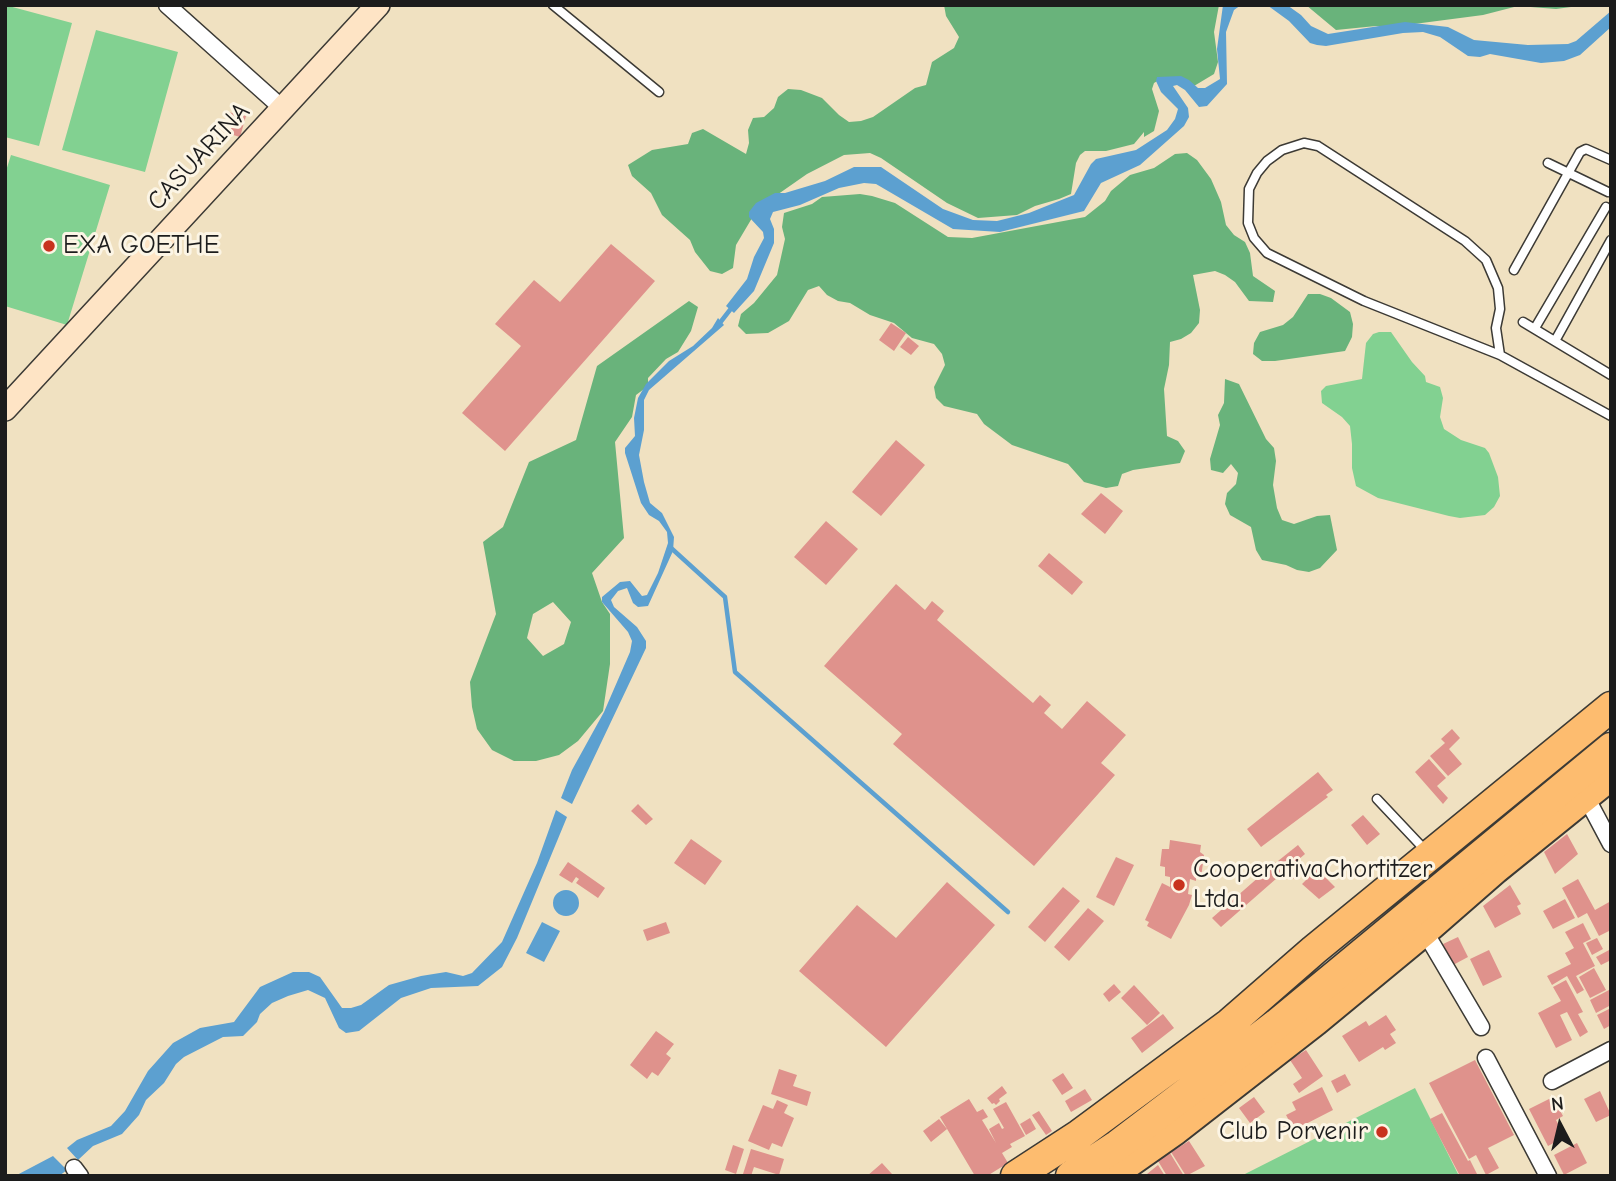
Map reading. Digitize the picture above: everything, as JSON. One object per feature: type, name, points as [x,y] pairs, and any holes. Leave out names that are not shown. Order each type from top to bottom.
[{"type":"highway","points":[[1016,1176],[1079,1135],[1229,1024],[1314,950],[1611,707]]},
{"type":"highway","points":[[1071,1176],[1129,1137],[1277,1024],[1611,748]]},
{"type":"main road","points":[[1112,1176],[1176,1131],[1273,1055],[1611,777]]},
{"type":"main road","points":[[1277,1024],[1496,870]]},
{"type":"street","points":[[167,5],[282,108]]},
{"type":"street","name":"CASUARINA","points":[[5,409],[378,5]]},
{"type":"street","points":[[1586,797],[1611,844]]},
{"type":"street","points":[[1425,932],[1481,1027]]},
{"type":"street","points":[[1552,1081],[1611,1050]]},
{"type":"street","points":[[1486,1058],[1548,1176]]},
{"type":"lane","points":[[553,5],[659,92]]},
{"type":"lane","points":[[1500,355],[1496,328],[1500,309],[1498,288],[1486,260],[1465,241],[1318,146],[1304,143],[1282,150],[1266,161],[1249,189],[1248,223],[1254,238],[1267,253],[1364,301],[1500,355],[1611,416]]},
{"type":"lane","points":[[1514,270],[1580,152],[1586,149],[1611,160]]},
{"type":"lane","points":[[1535,328],[1608,211],[1609,191],[1548,163]]},
{"type":"lane","points":[[1555,341],[1611,240]]},
{"type":"lane","points":[[1523,322],[1611,375]]},
{"type":"lane","points":[[1377,799],[1431,855]]},
{"type":"green space","points":[[5,5],[72,23],[39,146],[5,137]]},
{"type":"green space","points":[[944,5],[1219,5],[1214,32],[1218,62],[1214,74],[1189,89],[1177,83],[1159,80],[1154,83],[1152,89],[1159,111],[1154,131],[1144,137],[1144,132],[1134,144],[1106,151],[1085,151],[1076,163],[1071,194],[1017,215],[978,218],[947,203],[881,158],[870,153],[844,155],[807,174],[764,204],[755,213],[736,245],[733,268],[722,274],[710,271],[695,252],[690,240],[662,215],[651,193],[632,176],[628,165],[652,150],[688,144],[692,133],[703,129],[746,154],[748,130],[753,118],[764,117],[774,108],[778,97],[788,89],[801,90],[822,98],[849,122],[873,117],[915,88],[926,85],[932,62],[954,48],[959,37],[946,16]]},
{"type":"green space","points":[[1306,5],[1586,5],[1556,9],[1518,6],[1483,15],[1391,27],[1336,30]]},
{"type":"green space","points":[[96,30],[178,52],[145,172],[62,150]]},
{"type":"green space","points":[[1187,153],[1197,160],[1211,179],[1221,202],[1226,225],[1234,235],[1245,242],[1250,253],[1253,276],[1275,291],[1273,302],[1249,301],[1235,282],[1225,275],[1215,271],[1193,275],[1200,310],[1199,323],[1191,333],[1170,342],[1164,389],[1167,436],[1178,441],[1185,451],[1180,463],[1122,474],[1118,486],[1106,488],[1084,482],[1068,464],[1012,445],[984,424],[977,414],[944,406],[936,398],[934,387],[945,365],[942,354],[934,344],[912,338],[894,323],[870,315],[850,303],[838,301],[827,295],[819,286],[808,290],[789,321],[768,333],[746,334],[738,326],[741,314],[777,275],[785,239],[782,227],[784,213],[812,204],[822,197],[860,194],[872,196],[895,203],[948,237],[972,238],[1085,217],[1130,175],[1154,168],[1175,154]]},
{"type":"green space","name":"EXA GOETHE","points":[[11,155],[110,185],[67,325],[5,306],[5,174]]},
{"type":"green space","points":[[1308,294],[1331,298],[1350,312],[1352,337],[1345,351],[1275,361],[1262,361],[1253,354],[1254,343],[1260,332],[1283,325],[1293,317]]},
{"type":"green space","points":[[689,301],[698,307],[691,331],[678,352],[666,359],[648,378],[648,386],[636,395],[632,417],[615,442],[624,538],[592,573],[602,602],[610,614],[610,664],[603,711],[578,741],[559,755],[536,761],[514,761],[492,750],[477,729],[472,707],[470,682],[496,614],[483,542],[503,527],[529,462],[576,440],[597,366]],"holes":[[[553,602],[571,622],[564,644],[543,656],[527,638],[533,614]]]},
{"type":"green space","points":[[1391,332],[1425,376],[1426,382],[1440,387],[1443,398],[1440,417],[1444,429],[1461,440],[1485,448],[1489,453],[1498,477],[1500,496],[1494,507],[1485,515],[1460,518],[1449,516],[1378,498],[1356,486],[1352,468],[1350,426],[1322,403],[1321,391],[1326,386],[1362,379],[1366,343],[1373,334]]},
{"type":"green space","points":[[1225,379],[1239,384],[1266,439],[1274,448],[1276,461],[1273,485],[1282,520],[1294,524],[1317,516],[1330,515],[1337,550],[1320,568],[1309,572],[1262,560],[1256,550],[1251,527],[1230,515],[1225,504],[1227,493],[1236,484],[1238,473],[1231,464],[1223,473],[1211,470],[1210,459],[1220,425],[1218,415],[1224,403]]},
{"type":"green space","name":"Club Porvenir","points":[[1415,1088],[1459,1176],[1241,1176]]},
{"type":"water","points":[[1223,5],[1241,5],[1234,10],[1226,32],[1227,84],[1207,106],[1199,107],[1185,90],[1177,85],[1173,86],[1188,108],[1189,117],[1184,126],[1140,165],[1101,183],[1084,211],[1000,232],[953,229],[876,184],[864,183],[839,188],[800,205],[773,212],[770,219],[774,229],[774,243],[754,291],[734,313],[726,306],[747,279],[764,238],[763,232],[749,217],[749,212],[756,203],[775,193],[785,193],[825,181],[854,167],[881,167],[943,209],[973,220],[997,221],[1029,213],[1074,195],[1096,159],[1136,150],[1167,130],[1175,119],[1178,109],[1161,92],[1157,77],[1181,76],[1198,88],[1205,88],[1220,79],[1217,49]]},
{"type":"water","points":[[1267,5],[1287,5],[1311,26],[1328,34],[1405,22],[1448,27],[1474,40],[1528,45],[1568,44],[1576,41],[1611,11],[1611,27],[1580,55],[1564,61],[1541,63],[1490,54],[1468,56],[1440,37],[1423,32],[1317,45],[1310,43],[1289,21]]},
{"type":"water","points":[[718,318],[724,325],[649,390],[644,400],[644,430],[639,455],[644,482],[650,503],[662,513],[674,537],[673,551],[648,606],[638,607],[633,603],[627,588],[618,591],[611,600],[614,607],[637,627],[646,641],[646,648],[572,804],[561,798],[572,770],[604,712],[630,652],[632,641],[628,632],[602,602],[602,597],[620,582],[630,581],[642,596],[647,595],[668,543],[667,532],[641,503],[625,453],[625,448],[635,436],[634,418],[638,398],[646,384],[669,361],[693,346],[712,328]]},
{"type":"water","points":[[556,810],[567,817],[517,938],[502,967],[478,986],[431,988],[401,998],[359,1031],[346,1033],[339,1028],[325,998],[308,990],[288,996],[272,1003],[243,1036],[223,1037],[184,1057],[164,1083],[146,1100],[139,1115],[122,1134],[93,1146],[78,1160],[67,1148],[77,1140],[111,1126],[125,1111],[148,1071],[173,1043],[200,1028],[234,1022],[260,987],[293,972],[309,972],[320,977],[342,1008],[361,1005],[389,985],[421,976],[446,972],[463,976],[472,973],[502,942],[537,863]]},
{"type":"water","points":[[566,890],[575,894],[579,903],[575,912],[566,916],[557,912],[553,903],[557,894]]},
{"type":"water","points":[[542,922],[560,931],[544,962],[526,953]]},
{"type":"water","points":[[53,1156],[67,1170],[59,1176],[15,1176]]},
{"type":"building","points":[[228,112],[246,116],[240,137],[223,132]]},
{"type":"building","points":[[611,244],[655,281],[505,451],[462,413],[521,346],[495,324],[534,280],[560,302]]},
{"type":"building","points":[[891,323],[906,333],[894,351],[879,340]]},
{"type":"building","points":[[908,337],[919,346],[911,355],[900,347]]},
{"type":"building","points":[[896,440],[925,465],[881,516],[852,492]]},
{"type":"building","points":[[1101,493],[1123,511],[1105,534],[1081,514]]},
{"type":"building","points":[[826,521],[858,549],[826,585],[794,557]]},
{"type":"building","points":[[1049,553],[1083,582],[1072,595],[1038,566]]},
{"type":"building","points":[[896,584],[925,610],[932,601],[944,611],[937,620],[1033,703],[1040,695],[1051,705],[1044,713],[1062,729],[1087,701],[1126,735],[1101,763],[1115,775],[1034,866],[893,744],[902,734],[824,666]]},
{"type":"building","points":[[1452,729],[1460,738],[1449,749],[1462,764],[1448,776],[1430,756],[1445,743],[1441,739]]},
{"type":"building","points":[[1429,759],[1446,778],[1437,786],[1448,798],[1443,804],[1415,772]]},
{"type":"building","name":"CooperativaChortitzer Ltda.","points":[[1318,772],[1333,790],[1326,795],[1328,797],[1261,847],[1247,829]]},
{"type":"building","points":[[638,804],[653,819],[646,825],[631,811]]},
{"type":"building","points":[[1363,815],[1380,834],[1367,845],[1351,825]]},
{"type":"building","points":[[1567,834],[1578,854],[1555,874],[1544,852]]},
{"type":"building","points":[[691,839],[722,861],[705,885],[674,863]]},
{"type":"building","name":"CooperativaChortitzer Ltda.","points":[[1170,840],[1201,845],[1200,852],[1204,855],[1201,878],[1196,878],[1196,881],[1190,879],[1188,894],[1192,895],[1189,905],[1171,939],[1147,926],[1149,922],[1145,920],[1162,883],[1170,887],[1170,877],[1165,876],[1165,867],[1160,866],[1162,849],[1169,849]]},
{"type":"building","points":[[1298,845],[1305,854],[1292,865],[1299,874],[1293,879],[1278,861]]},
{"type":"building","name":"CooperativaChortitzer Ltda.","points":[[1116,857],[1134,865],[1114,906],[1096,897]]},
{"type":"building","points":[[568,862],[605,888],[598,898],[576,883],[579,879],[576,877],[572,883],[559,875]]},
{"type":"building","points":[[1276,862],[1285,871],[1221,927],[1212,918]]},
{"type":"building","points":[[1317,869],[1335,887],[1319,899],[1302,884]]},
{"type":"building","points":[[1578,879],[1595,910],[1611,901],[1611,930],[1599,936],[1587,913],[1578,918],[1562,888]]},
{"type":"building","points":[[947,882],[995,925],[886,1047],[799,971],[857,905],[896,938]]},
{"type":"building","points":[[1510,885],[1521,904],[1517,906],[1521,914],[1495,928],[1483,906]]},
{"type":"building","points":[[1063,887],[1080,901],[1045,942],[1028,927]]},
{"type":"building","points":[[1565,899],[1575,918],[1553,929],[1543,911]]},
{"type":"building","points":[[1088,908],[1104,921],[1069,961],[1054,947]]},
{"type":"building","points":[[666,922],[670,933],[647,941],[643,930]]},
{"type":"building","points":[[1583,923],[1591,939],[1583,943],[1595,966],[1576,976],[1584,990],[1577,994],[1567,976],[1552,985],[1547,976],[1571,964],[1565,953],[1574,948],[1565,932]]},
{"type":"building","points":[[1458,937],[1468,957],[1453,965],[1443,944]]},
{"type":"building","points":[[1597,938],[1603,949],[1592,955],[1586,943]]},
{"type":"building","points":[[1611,949],[1611,960],[1601,965],[1596,957]]},
{"type":"building","points":[[1489,950],[1502,977],[1483,986],[1470,959]]},
{"type":"building","points":[[1594,968],[1606,990],[1590,998],[1579,977]]},
{"type":"building","points":[[1566,980],[1583,1012],[1578,1014],[1588,1032],[1580,1037],[1567,1012],[1560,1015],[1572,1040],[1556,1048],[1538,1013],[1561,1001],[1553,987]]},
{"type":"building","points":[[1114,984],[1121,992],[1109,1002],[1103,994]]},
{"type":"building","points":[[1134,985],[1160,1013],[1147,1025],[1121,998]]},
{"type":"building","points":[[1609,990],[1611,1005],[1596,1013],[1590,1000]]},
{"type":"building","points":[[1611,1008],[1611,1025],[1604,1029],[1597,1015]]},
{"type":"building","points":[[1163,1014],[1174,1028],[1142,1053],[1131,1038]]},
{"type":"building","points":[[1386,1015],[1396,1030],[1390,1034],[1396,1043],[1385,1050],[1383,1047],[1359,1062],[1342,1036],[1366,1021],[1369,1026]]},
{"type":"building","points":[[656,1031],[674,1044],[666,1054],[671,1058],[658,1076],[652,1072],[647,1079],[630,1065]]},
{"type":"building","points":[[1306,1050],[1323,1076],[1299,1093],[1293,1084],[1302,1078],[1290,1060]]},
{"type":"building","points":[[1475,1060],[1514,1135],[1488,1148],[1499,1168],[1486,1175],[1476,1155],[1469,1159],[1429,1083]]},
{"type":"building","points":[[779,1069],[797,1075],[793,1086],[811,1092],[807,1106],[771,1094]]},
{"type":"building","points":[[1063,1073],[1073,1088],[1062,1095],[1052,1080]]},
{"type":"building","points":[[1345,1074],[1351,1085],[1337,1093],[1331,1081]]},
{"type":"building","points":[[1002,1086],[1007,1093],[996,1105],[992,1104],[987,1098]]},
{"type":"building","points":[[1322,1087],[1333,1110],[1294,1130],[1286,1115],[1296,1110],[1292,1102]]},
{"type":"building","points":[[1085,1089],[1092,1100],[1071,1112],[1065,1101]]},
{"type":"building","points":[[1600,1091],[1611,1115],[1596,1122],[1584,1099]]},
{"type":"building","points":[[1254,1097],[1265,1112],[1250,1123],[1239,1108]]},
{"type":"building","points":[[1553,1097],[1563,1116],[1556,1120],[1565,1137],[1548,1146],[1529,1109]]},
{"type":"building","points":[[969,1099],[977,1112],[983,1109],[988,1117],[982,1120],[996,1143],[989,1129],[999,1123],[1002,1129],[1004,1128],[993,1109],[1006,1102],[1025,1136],[1010,1144],[1012,1147],[1002,1153],[1008,1163],[987,1176],[975,1176],[940,1117]]},
{"type":"building","points":[[777,1100],[788,1105],[784,1113],[794,1118],[782,1147],[772,1143],[769,1150],[748,1141],[763,1105],[773,1109]]},
{"type":"building","points":[[1039,1111],[1052,1131],[1046,1135],[1032,1115]]},
{"type":"building","points":[[1442,1113],[1478,1176],[1460,1176],[1430,1119]]},
{"type":"building","points":[[1030,1118],[1036,1129],[1026,1135],[1020,1124]]},
{"type":"building","points":[[939,1119],[947,1129],[931,1142],[923,1131]]},
{"type":"building","points":[[1189,1141],[1205,1166],[1186,1176],[1171,1152]]},
{"type":"building","points":[[1577,1143],[1587,1163],[1564,1175],[1554,1155]]},
{"type":"building","points":[[733,1145],[744,1149],[736,1174],[725,1170]]},
{"type":"building","points":[[751,1149],[784,1159],[779,1175],[754,1167],[751,1176],[743,1174]]},
{"type":"building","points":[[1170,1153],[1184,1176],[1167,1176],[1158,1161]]},
{"type":"building","points":[[882,1163],[892,1174],[867,1176]]},
{"type":"building","points":[[1158,1165],[1165,1176],[1143,1176],[1147,1174]]},
{"type":"waterway","points":[[719,324],[733,306]]},
{"type":"waterway","points":[[670,547],[725,597],[735,672],[1008,912]]},
{"type":"place","name":"EXA GOETHE","points":[[49,246]]},
{"type":"place","name":"CooperativaChortitzer Ltda.","points":[[1179,885]]},
{"type":"place","name":"Club Porvenir","points":[[1382,1132]]}]
